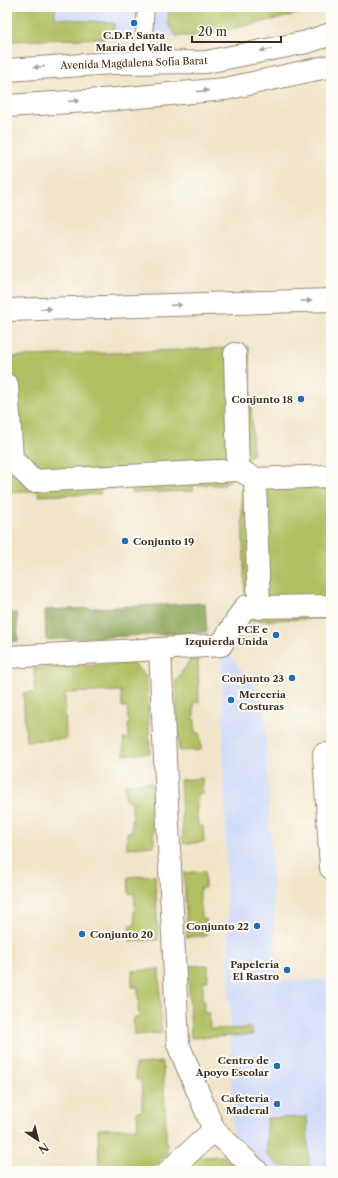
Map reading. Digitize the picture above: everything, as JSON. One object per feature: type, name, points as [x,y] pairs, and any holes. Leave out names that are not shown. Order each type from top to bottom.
[{"type":"street","name":"Avenida Magdalena Sofía Barat","points":[[7,70],[113,62],[206,62],[307,42],[331,34]]},
{"type":"street","points":[[7,106],[117,99],[225,89],[331,66]]},
{"type":"street","points":[[7,310],[331,300]]},
{"type":"street","points":[[235,354],[259,608]]},
{"type":"street","points":[[7,385],[12,459],[33,481],[247,474],[331,476]]},
{"type":"street","points":[[7,657],[221,645],[245,607],[331,606]]},
{"type":"street","points":[[160,649],[178,1044],[214,1130],[257,1171]]},
{"type":"street","points":[[331,754],[324,754],[331,868]]},
{"type":"street","points":[[169,1171],[214,1130]]},
{"type":"lane","points":[[142,62],[146,7]]},
{"type":"shaded area","name":"C.D.P. Santa María del Valle","points":[[7,7],[322,7],[282,18],[198,36],[7,41]]},
{"type":"shaded area","points":[[221,645],[264,695],[277,981],[328,979],[331,1084],[331,1171],[257,1171],[233,1148]]},
{"type":"green space","points":[[7,7],[55,7],[55,18],[114,23],[113,38],[7,41]]},
{"type":"green space","points":[[169,7],[322,7],[282,18],[198,36],[176,36],[168,24]]},
{"type":"green space","points":[[249,347],[253,453],[225,485],[211,485],[209,483],[207,485],[193,485],[193,491],[132,493],[132,488],[117,488],[116,486],[114,488],[100,489],[100,494],[39,496],[38,491],[23,490],[21,492],[7,492],[7,357]]},
{"type":"green space","points":[[331,476],[331,618],[246,621],[241,489],[255,479]]},
{"type":"green space","points":[[205,603],[207,632],[46,640],[45,610]]},
{"type":"green space","points":[[7,613],[17,613],[18,641],[7,642]]},
{"type":"green space","points":[[198,659],[199,702],[194,702],[194,716],[192,718],[195,720],[195,733],[200,733],[201,750],[179,751],[176,681],[189,661]]},
{"type":"green space","points":[[133,663],[147,678],[150,753],[124,755],[123,739],[129,738],[128,724],[130,722],[128,720],[127,707],[122,707],[121,691],[65,693],[66,739],[26,741],[23,693],[35,692],[34,668]]},
{"type":"green space","points":[[202,778],[202,794],[197,795],[196,811],[198,826],[203,826],[204,842],[183,844],[180,780]]},
{"type":"green space","points":[[151,782],[154,846],[127,848],[127,832],[132,831],[133,815],[131,800],[125,800],[125,784]]},
{"type":"green space","points":[[205,871],[205,888],[200,888],[199,904],[201,906],[201,919],[206,919],[207,936],[187,937],[184,873]]},
{"type":"green space","points":[[155,875],[158,940],[130,941],[130,925],[135,925],[134,911],[136,909],[134,893],[129,894],[128,877]]},
{"type":"green space","points":[[208,965],[208,981],[203,981],[203,995],[201,997],[204,999],[204,1013],[209,1013],[210,1029],[252,1028],[253,1035],[191,1038],[188,966]]},
{"type":"green space","points":[[159,969],[162,1033],[134,1035],[133,1018],[139,1018],[138,1004],[140,1002],[138,1000],[138,987],[132,987],[132,971]]},
{"type":"green space","points":[[163,1062],[167,1154],[151,1171],[99,1171],[98,1129],[138,1128],[137,1112],[142,1111],[143,1095],[141,1080],[136,1080],[135,1064]]},
{"type":"green space","points":[[307,1117],[309,1166],[279,1166],[267,1155],[267,1118]]},
{"type":"green space","points":[[223,1156],[240,1171],[183,1171],[198,1157]]},
{"type":"place","name":"C.D.P. Santa María del Valle","points":[[134,23]]},
{"type":"place","name":"Conjunto 18","points":[[301,399]]},
{"type":"place","name":"Conjunto 19","points":[[125,541]]},
{"type":"place","name":"PCE e Izquierda Unida","points":[[276,635]]},
{"type":"place","name":"Conjunto 23","points":[[292,678]]},
{"type":"place","name":"Mercería Costuras","points":[[231,700]]},
{"type":"place","name":"Conjunto 22","points":[[257,926]]},
{"type":"place","name":"Conjunto 20","points":[[82,934]]},
{"type":"place","name":"Papelería El Rastro","points":[[287,970]]},
{"type":"place","name":"Centro de Apoyo Escolar","points":[[277,1066]]},
{"type":"place","name":"Cafetería Maderal","points":[[277,1104]]}]
